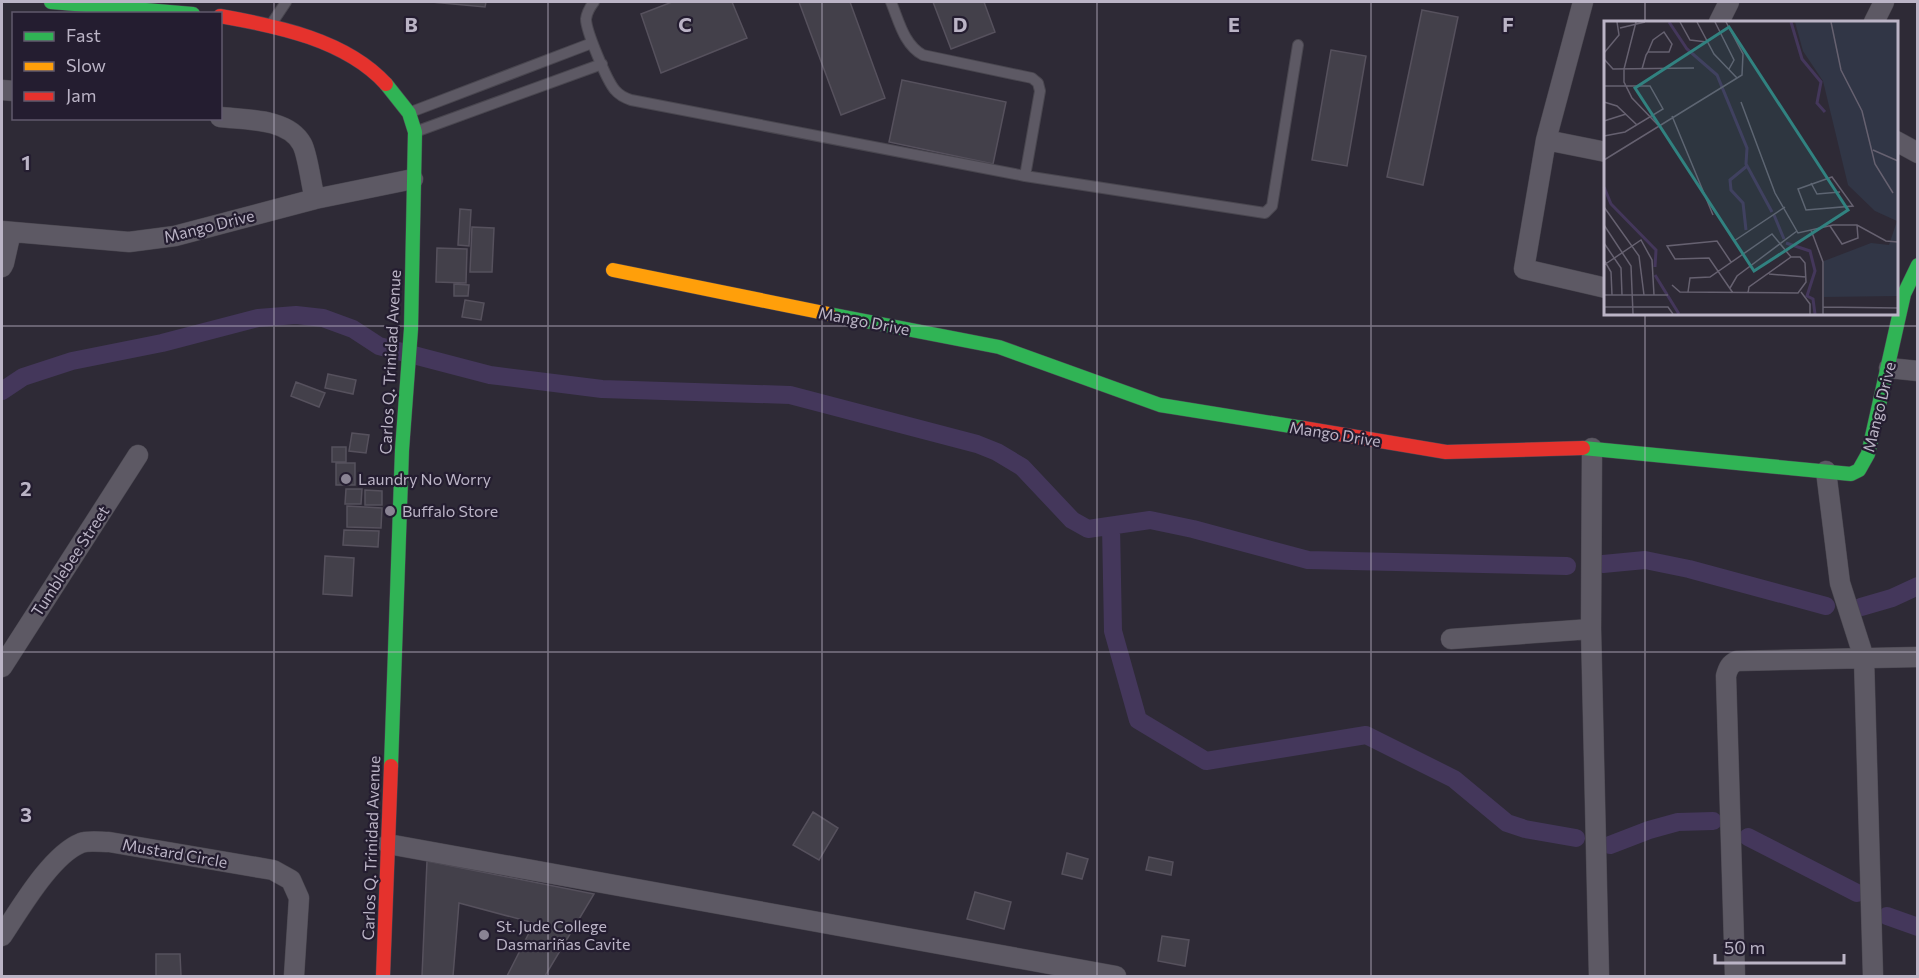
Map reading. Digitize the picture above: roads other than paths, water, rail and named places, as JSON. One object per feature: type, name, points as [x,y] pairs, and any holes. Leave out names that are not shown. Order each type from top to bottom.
[{"type":"street","points":[[51,2],[169,12]]},
{"type":"street","points":[[1582,2],[1546,140],[1524,269],[1604,288]]},
{"type":"street","points":[[1720,21],[1729,2]]},
{"type":"street","points":[[1874,21],[1884,2]]},
{"type":"street","name":"Carlos Q. Trinidad Avenue","points":[[222,16],[270,25],[323,42],[374,72],[394,93],[408,113],[415,132],[411,329],[408,395],[402,450],[383,976]]},
{"type":"street","points":[[222,117],[270,123],[291,131],[302,144],[315,199]]},
{"type":"street","points":[[1546,140],[1604,152]]},
{"type":"street","points":[[1898,142],[1917,153]]},
{"type":"street","name":"Mango Drive","points":[[6,231],[129,242],[176,236],[315,199],[413,179]]},
{"type":"street","points":[[2,267],[6,231]]},
{"type":"street","name":"Mango Drive","points":[[613,270],[999,347],[1160,405],[1446,452],[1592,448],[1851,474],[1859,470],[1864,463],[1889,368],[1904,294],[1917,265]]},
{"type":"street","points":[[1889,368],[1917,371]]},
{"type":"street","points":[[1592,448],[1591,629],[1599,976]]},
{"type":"street","name":"Tumblebee Street","points":[[2,667],[138,455]]},
{"type":"street","points":[[1826,471],[1840,583],[1864,658],[1873,976]]},
{"type":"street","points":[[1451,639],[1591,629]]},
{"type":"street","points":[[1735,976],[1726,676],[1728,669],[1732,663],[1737,661],[1917,657]]},
{"type":"street","name":"Mustard Circle","points":[[2,936],[31,893],[58,859],[82,842],[109,842],[273,870],[291,880],[299,898],[294,976]]},
{"type":"street","points":[[388,844],[1116,976]]},
{"type":"lane","points":[[270,25],[286,2]]},
{"type":"lane","points":[[594,2],[588,11],[586,21],[592,43],[613,89],[621,97],[1025,176],[1265,213],[1272,206],[1298,45]]},
{"type":"lane","points":[[891,2],[913,50],[923,55],[1032,78],[1038,83],[1040,92],[1025,176]]},
{"type":"lane","points":[[408,113],[592,43]]},
{"type":"lane","points":[[415,132],[602,64]]},
{"type":"waterway","points":[[2,391],[23,377],[72,361],[162,343],[258,318],[296,315],[323,318],[353,329],[379,346],[490,375],[602,389],[790,395],[977,444],[997,452],[1022,467],[1072,520],[1088,529],[1150,520],[1193,529],[1308,560],[1567,566]]},
{"type":"waterway","points":[[1111,526],[1113,631],[1138,720],[1206,761],[1366,735],[1454,779],[1507,823],[1525,829],[1576,838]]},
{"type":"waterway","points":[[1603,564],[1645,560],[1689,569],[1826,606]]},
{"type":"waterway","points":[[1861,607],[1892,598],[1918,586]]},
{"type":"waterway","points":[[1610,845],[1678,822],[1713,821]]},
{"type":"waterway","points":[[1748,837],[1857,893]]},
{"type":"waterway","points":[[1887,916],[1918,927]]},
{"type":"place","name":"Laundry No Worry","points":[[346,479]]},
{"type":"place","name":"Buffalo Store","points":[[390,511]]},
{"type":"place","name":"St. Jude College Dasmariñas Cavite","points":[[484,935]]}]
